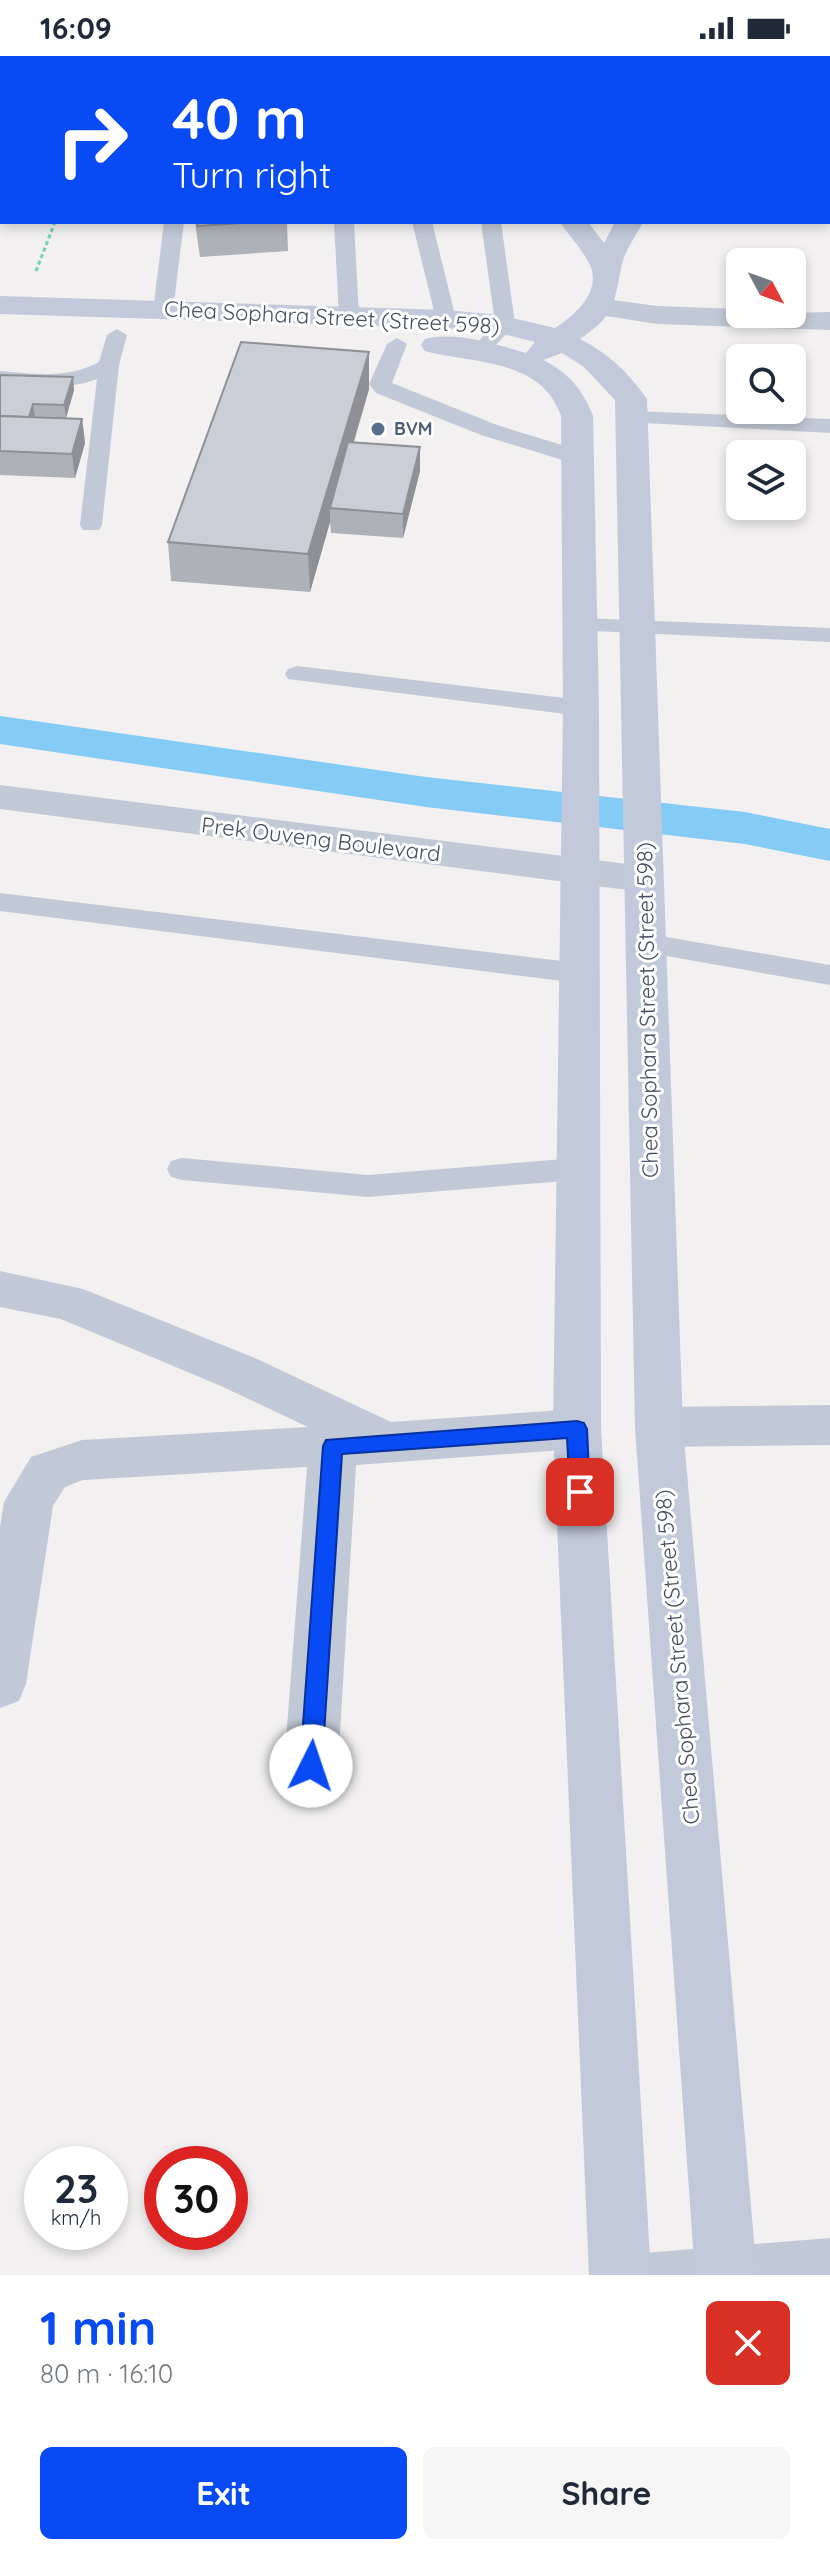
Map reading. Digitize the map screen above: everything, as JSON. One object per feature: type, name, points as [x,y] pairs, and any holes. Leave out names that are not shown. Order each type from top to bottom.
[{"type":"main road","points":[[575,224],[606,267]]},
{"type":"main road","points":[[522,362],[560,340],[598,307],[605,287],[606,267],[628,224]]},
{"type":"main road","name":"Chea Sophara Street (Street 598)","points":[[11,305],[446,319],[505,324],[560,340],[605,367],[631,399],[634,417],[643,768],[643,943],[659,1427],[726,2271]]},
{"type":"main road","name":"Chea Sophara Street (Street 598)","points":[[0,332],[113,350],[397,344],[481,350],[522,362],[551,378],[570,395],[577,416],[581,708],[577,1429],[620,2275]]},
{"type":"street","points":[[598,307],[657,315],[830,321]]},
{"type":"street","name":"Prek Ouveng Boulevard","points":[[0,797],[643,869]]},
{"type":"street","points":[[0,1289],[67,1302],[238,1372],[387,1442]]},
{"type":"street","points":[[659,1427],[830,1425]]},
{"type":"street","points":[[0,1684],[29,1502],[48,1472],[82,1460],[577,1429]]},
{"type":"street","points":[[311,1766],[333,1446]]},
{"type":"lane","points":[[163,310],[174,224]]},
{"type":"lane","points":[[344,224],[349,316]]},
{"type":"lane","points":[[422,224],[446,319]]},
{"type":"lane","points":[[481,350],[505,324],[491,224]]},
{"type":"lane","points":[[397,344],[380,384],[384,388],[489,430],[577,457]]},
{"type":"lane","points":[[0,377],[67,382],[94,375],[113,350]]},
{"type":"lane","points":[[91,525],[113,350]]},
{"type":"lane","points":[[634,417],[830,426]]},
{"type":"lane","points":[[580,625],[830,635]]},
{"type":"lane","points":[[297,674],[581,708]]},
{"type":"lane","points":[[0,902],[578,973]]},
{"type":"lane","points":[[643,943],[830,975]]},
{"type":"lane","points":[[182,1169],[368,1186],[577,1169]]},
{"type":"lane","points":[[631,2275],[726,2271],[830,2259]]},
{"type":"path","points":[[11,305],[54,224]]},
{"type":"building","points":[[241,342],[369,352],[308,554],[168,542]]},
{"type":"building","points":[[0,375],[73,377],[64,405],[33,404],[29,417],[0,416]]},
{"type":"building","points":[[0,416],[82,419],[72,454],[0,451]]},
{"type":"building","points":[[348,442],[420,447],[403,514],[330,508]]},
{"type":"waterway","points":[[0,730],[426,792],[745,828],[830,845]]},
{"type":"place","name":"BVM","points":[[378,429]]},
{"type":"route","points":[[311,1766],[333,1446],[577,1429],[580,1492]]}]
